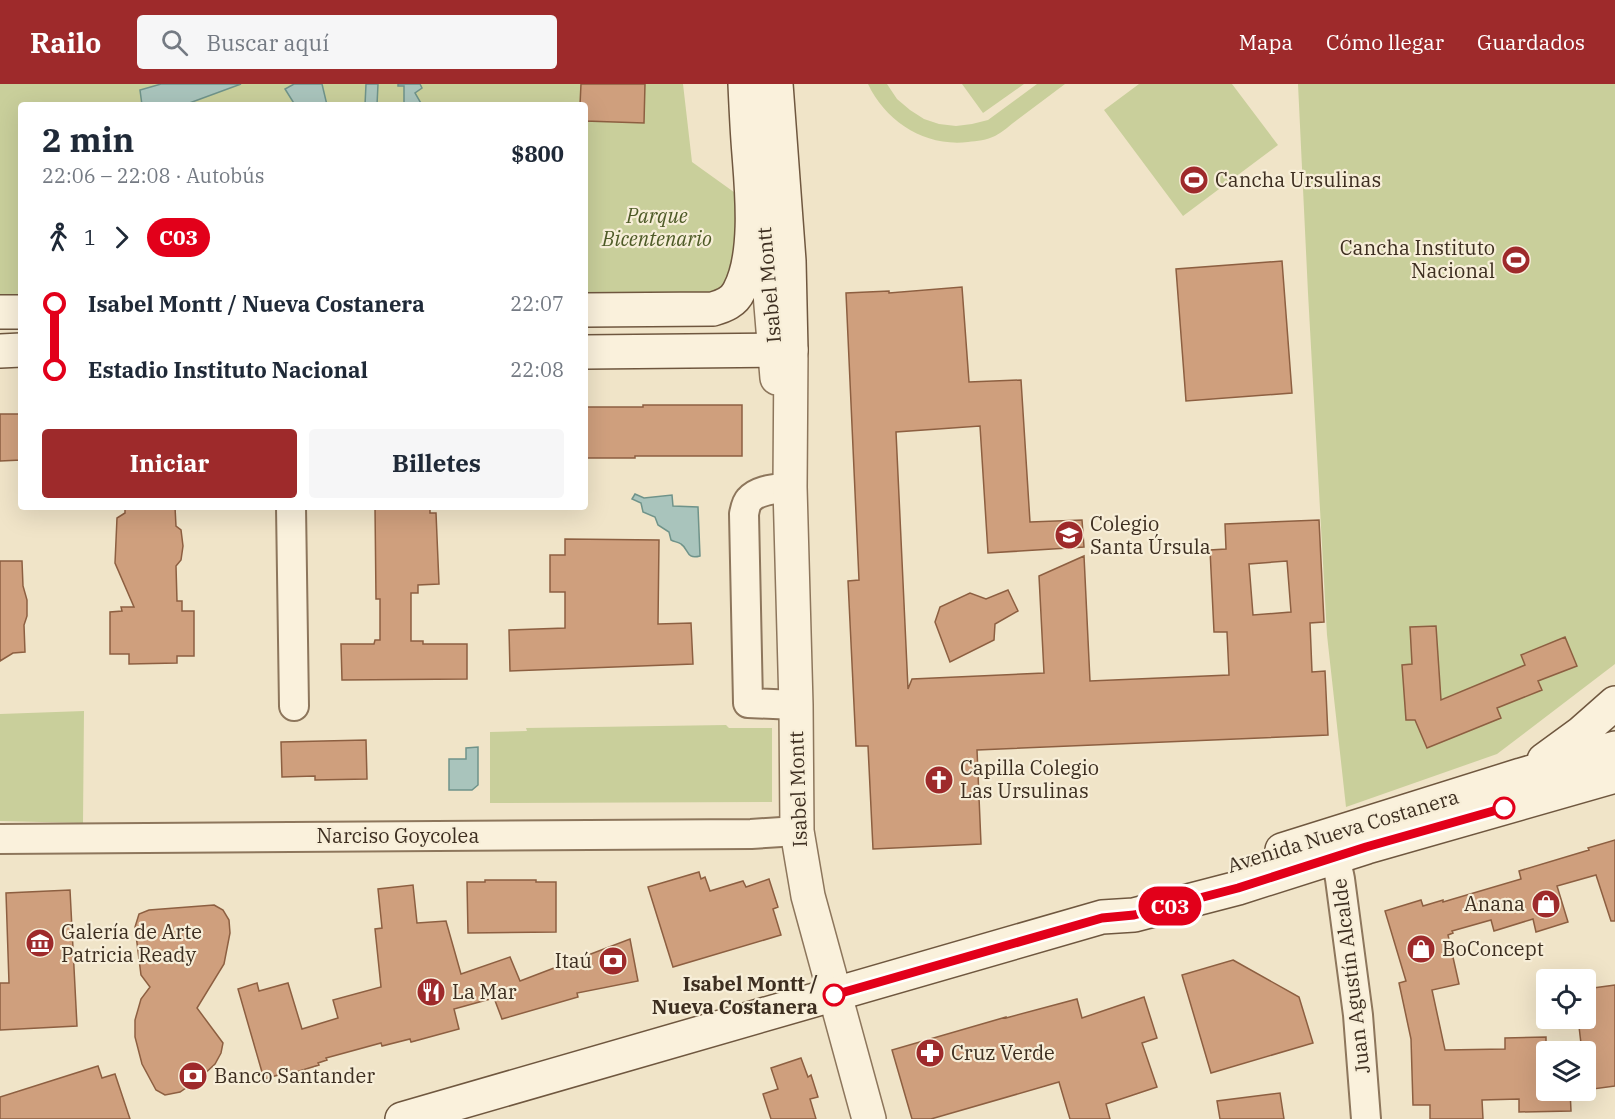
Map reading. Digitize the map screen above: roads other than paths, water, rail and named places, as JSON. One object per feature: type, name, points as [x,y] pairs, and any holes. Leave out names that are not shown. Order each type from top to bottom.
[{"type":"main road","name":"Isabel Montt","points":[[745,84],[752,180],[763,209],[783,350],[790,487],[797,831],[808,897],[869,1119]]},
{"type":"main road","name":"Isabel Montt","points":[[776,84],[789,261],[783,350]]},
{"type":"main road","points":[[588,310],[713,309],[730,303],[739,293],[750,258],[752,180]]},
{"type":"main road","points":[[0,312],[18,312]]},
{"type":"main road","points":[[0,351],[18,350]]},
{"type":"main road","points":[[588,352],[783,350]]},
{"type":"main road","name":"Avenida Nueva Costanera","points":[[1521,775],[1581,733],[1615,703]]},
{"type":"main road","name":"Avenida Nueva Costanera","points":[[402,1119],[1102,918],[1134,915],[1238,888],[1333,846],[1521,775],[1615,748]]},
{"type":"main road","name":"Avenida Nueva Costanera","points":[[1333,846],[1609,775]]},
{"type":"street","points":[[790,487],[758,493],[747,501],[744,514],[748,703],[796,705]]},
{"type":"street","points":[[291,510],[294,706]]},
{"type":"street","name":"Narciso Goycolea","points":[[0,839],[740,834],[797,831]]},
{"type":"street","name":"Juan Agustín Alcalde","points":[[1333,846],[1358,1015],[1366,1119]]},
{"type":"water","points":[[161,84],[241,84],[192,102],[142,102],[140,90]]},
{"type":"water","points":[[294,84],[322,84],[326,102],[293,102],[285,89]]},
{"type":"water","points":[[366,84],[378,84],[377,102],[365,102]]},
{"type":"water","points":[[398,84],[420,84],[422,88],[415,93],[420,102],[404,102],[404,86],[398,86]]},
{"type":"water","points":[[635,494],[644,498],[672,495],[673,506],[698,507],[700,556],[692,557],[684,546],[671,540],[669,532],[658,525],[655,517],[643,512],[641,503],[632,499]]},
{"type":"water","points":[[478,747],[478,785],[472,790],[449,790],[449,759],[466,759],[466,748]]},
{"type":"place","name":"Cancha Ursulinas","points":[[1194,180]]},
{"type":"place","name":"Cancha Instituto Nacional","points":[[1516,260]]},
{"type":"place","name":"Colegio Santa Úrsula","points":[[1069,535]]},
{"type":"place","name":"Capilla Colegio Las Ursulinas","points":[[939,780]]},
{"type":"place","name":"Anana","points":[[1546,904]]},
{"type":"place","name":"Galería de Arte Patricia Ready","points":[[40,943]]},
{"type":"place","name":"BoConcept","points":[[1421,949]]},
{"type":"place","name":"Itaú","points":[[613,961]]},
{"type":"place","name":"La Mar","points":[[431,992]]},
{"type":"place","name":"Isabel Montt / Nueva Costanera","points":[[834,995]]},
{"type":"place","name":"Cruz Verde","points":[[930,1053]]},
{"type":"place","name":"Banco Santander","points":[[193,1076]]},
{"type":"park label","name":"Parque Bicentenario","points":[[657,228]]}]
